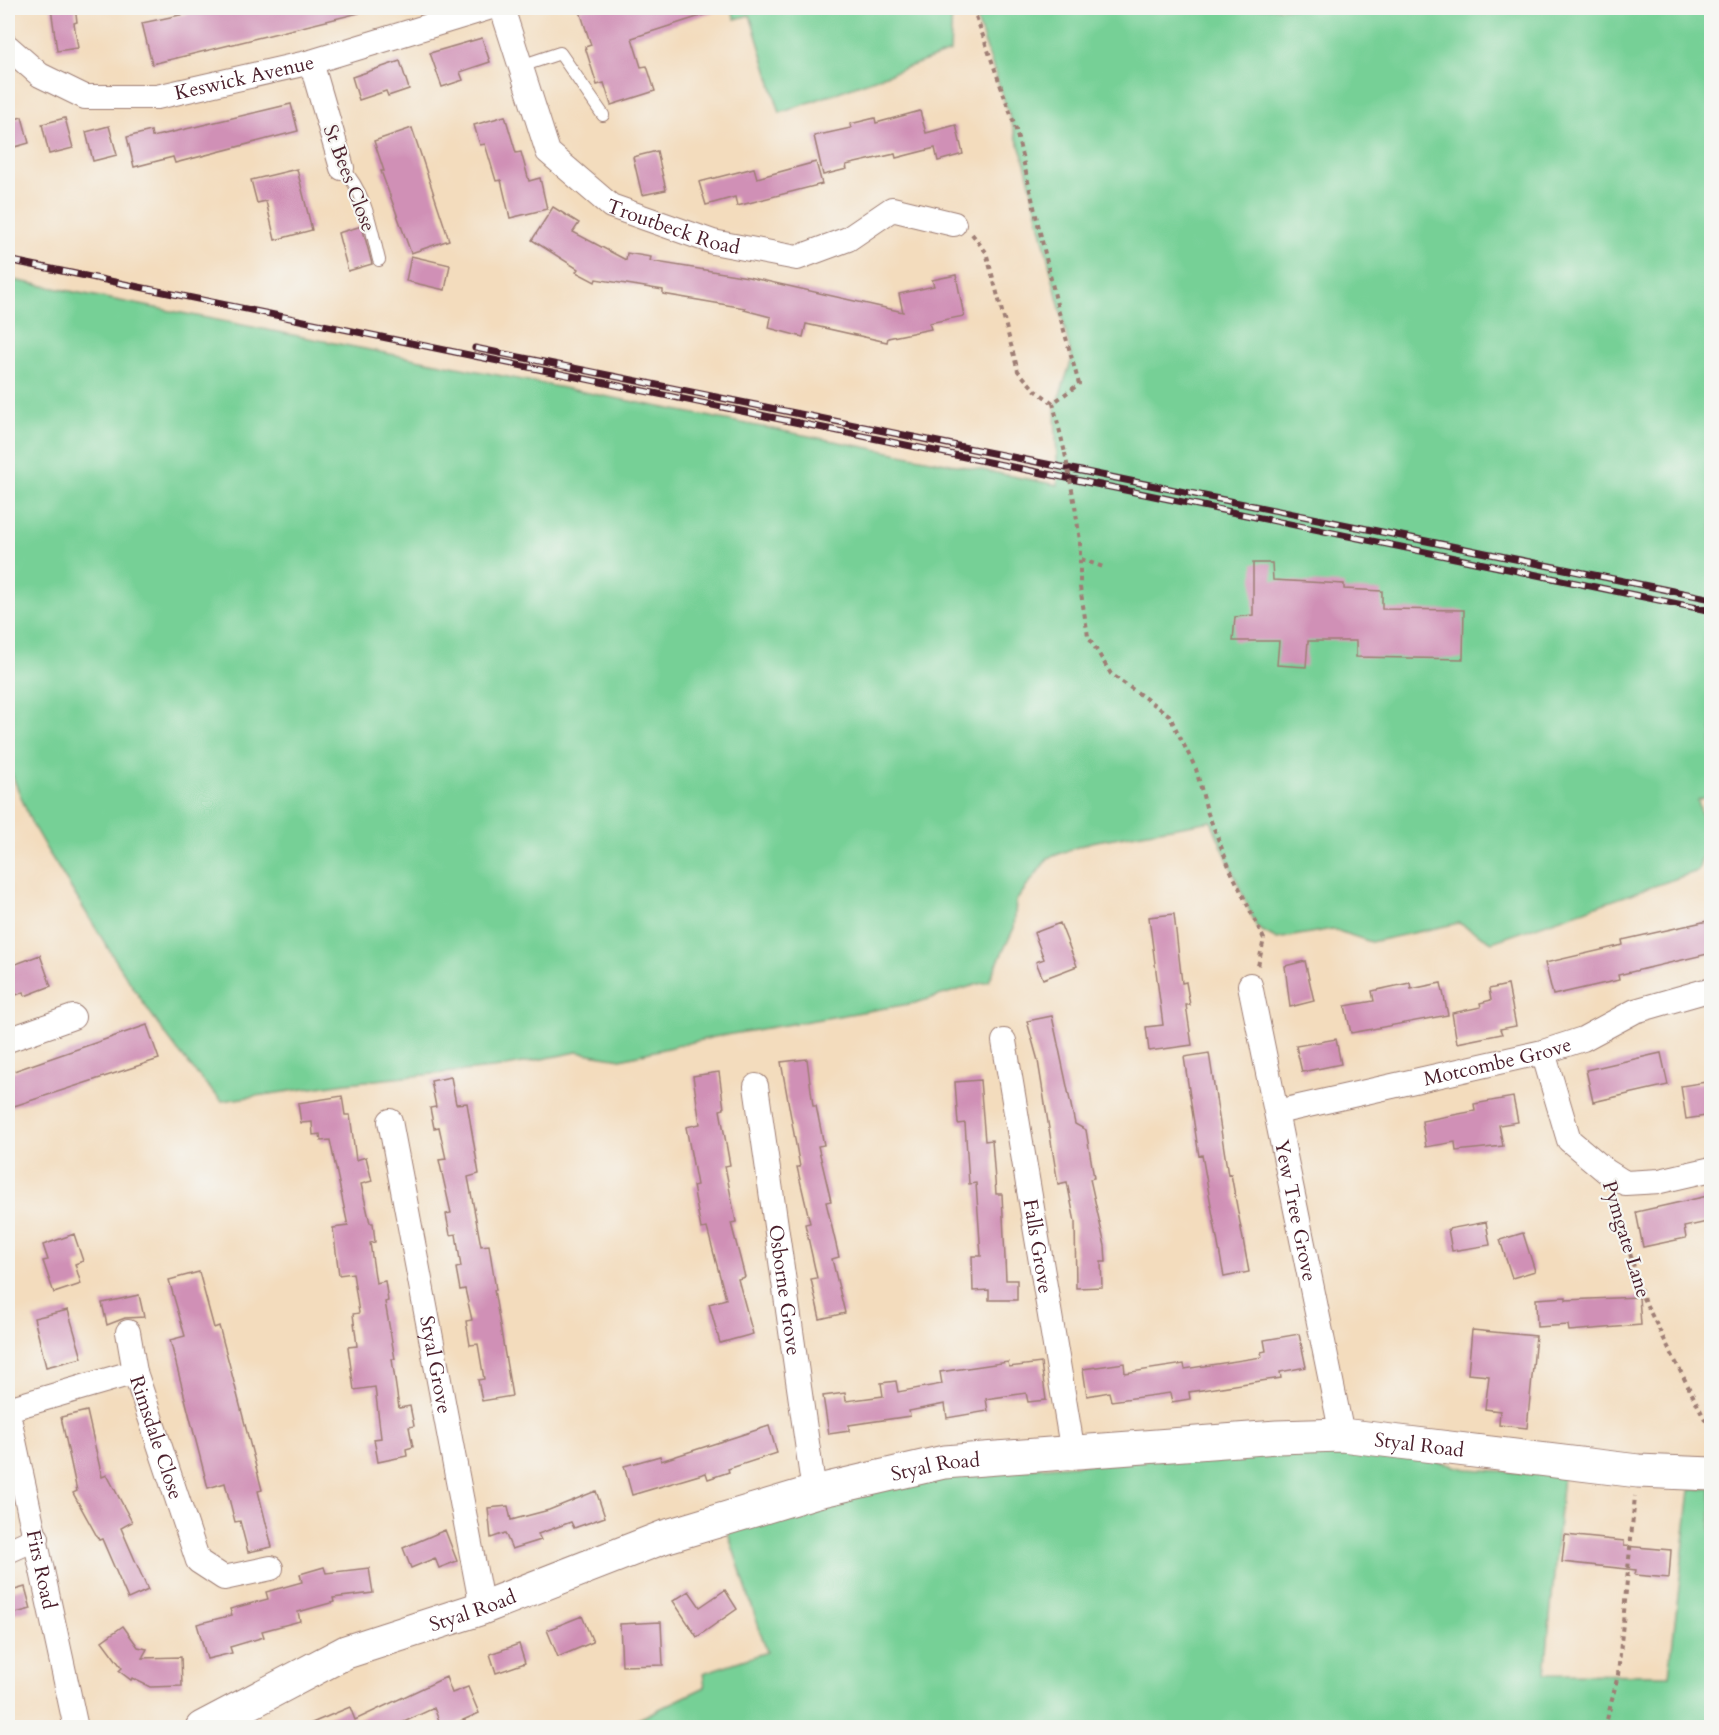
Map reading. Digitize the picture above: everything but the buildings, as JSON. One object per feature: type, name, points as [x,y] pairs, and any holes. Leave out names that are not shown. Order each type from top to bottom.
[{"type":"main road","name":"Styal Road","points":[[202,1728],[346,1652],[483,1608],[664,1537],[814,1492],[944,1462],[1277,1437],[1342,1435],[1638,1471],[1712,1474]]},
{"type":"street","name":"Keswick Avenue","points":[[8,47],[40,75],[85,97],[157,97],[311,62],[488,8]]},
{"type":"street","name":"Troutbeck Road","points":[[502,8],[548,152],[611,206],[713,242],[797,258],[848,239],[892,209],[954,224]]},
{"type":"street","name":"St Bees Close","points":[[311,62],[342,168]]},
{"type":"street","name":"Yew Tree Grove","points":[[1250,985],[1342,1435]]},
{"type":"street","name":"Motcombe Grove","points":[[1277,1112],[1543,1052],[1583,1040],[1635,1011],[1712,989]]},
{"type":"street","points":[[8,1040],[73,1017]]},
{"type":"street","name":"Falls Grove","points":[[1004,1041],[1073,1453]]},
{"type":"street","name":"Pymgate Lane","points":[[1543,1052],[1569,1140],[1606,1171]]},
{"type":"street","name":"Osborne Grove","points":[[756,1086],[814,1492]]},
{"type":"street","name":"Styal Grove","points":[[390,1121],[483,1608]]},
{"type":"street","points":[[1606,1171],[1625,1183],[1660,1181],[1712,1169]]},
{"type":"street","points":[[128,1332],[135,1372]]},
{"type":"street","name":"Rimsdale Close","points":[[8,1411],[135,1372],[198,1561],[219,1587],[271,1568]]},
{"type":"street","name":"Firs Road","points":[[8,1411],[76,1728]]},
{"type":"street","points":[[8,1551],[37,1538]]},
{"type":"lane","points":[[521,66],[560,53],[603,115]]},
{"type":"lane","name":"St Bees Close","points":[[342,168],[355,182],[380,260]]},
{"type":"path","points":[[973,8],[1015,126],[1058,309],[1079,384],[1053,403]]},
{"type":"path","points":[[954,224],[973,235],[986,252],[1018,371],[1035,390],[1053,403],[1075,506],[1081,560],[1080,587],[1088,636],[1111,674],[1169,715],[1196,769],[1207,811],[1230,869],[1264,939],[1250,985]]},
{"type":"path","points":[[1081,560],[1106,567]]},
{"type":"path","name":"Pymgate Lane","points":[[1606,1171],[1643,1298],[1712,1433]]},
{"type":"path","points":[[1605,1728],[1618,1675],[1638,1471]]},
{"type":"green space","points":[[731,8],[952,8],[950,52],[780,113],[750,15],[735,19]]},
{"type":"green space","points":[[973,8],[1711,8],[1712,795],[1698,800],[1707,841],[1698,871],[1492,942],[1459,923],[1371,942],[1332,929],[1277,939],[1257,928],[1211,821],[1091,842],[1048,858],[1016,901],[1014,928],[989,981],[915,1003],[714,1037],[621,1059],[577,1052],[502,1067],[346,1083],[222,1101],[173,1044],[128,980],[32,824],[8,765],[8,279],[1058,485],[1055,409],[1072,359],[1025,163]]},
{"type":"green space","points":[[1343,1446],[1413,1456],[1467,1469],[1563,1475],[1545,1674],[1669,1675],[1690,1490],[1711,1488],[1711,1727],[620,1728],[705,1687],[703,1673],[767,1652],[727,1530],[932,1475]]},
{"type":"railway","points":[[8,260],[1712,611]]},
{"type":"railway","points":[[475,348],[1712,599]]}]
